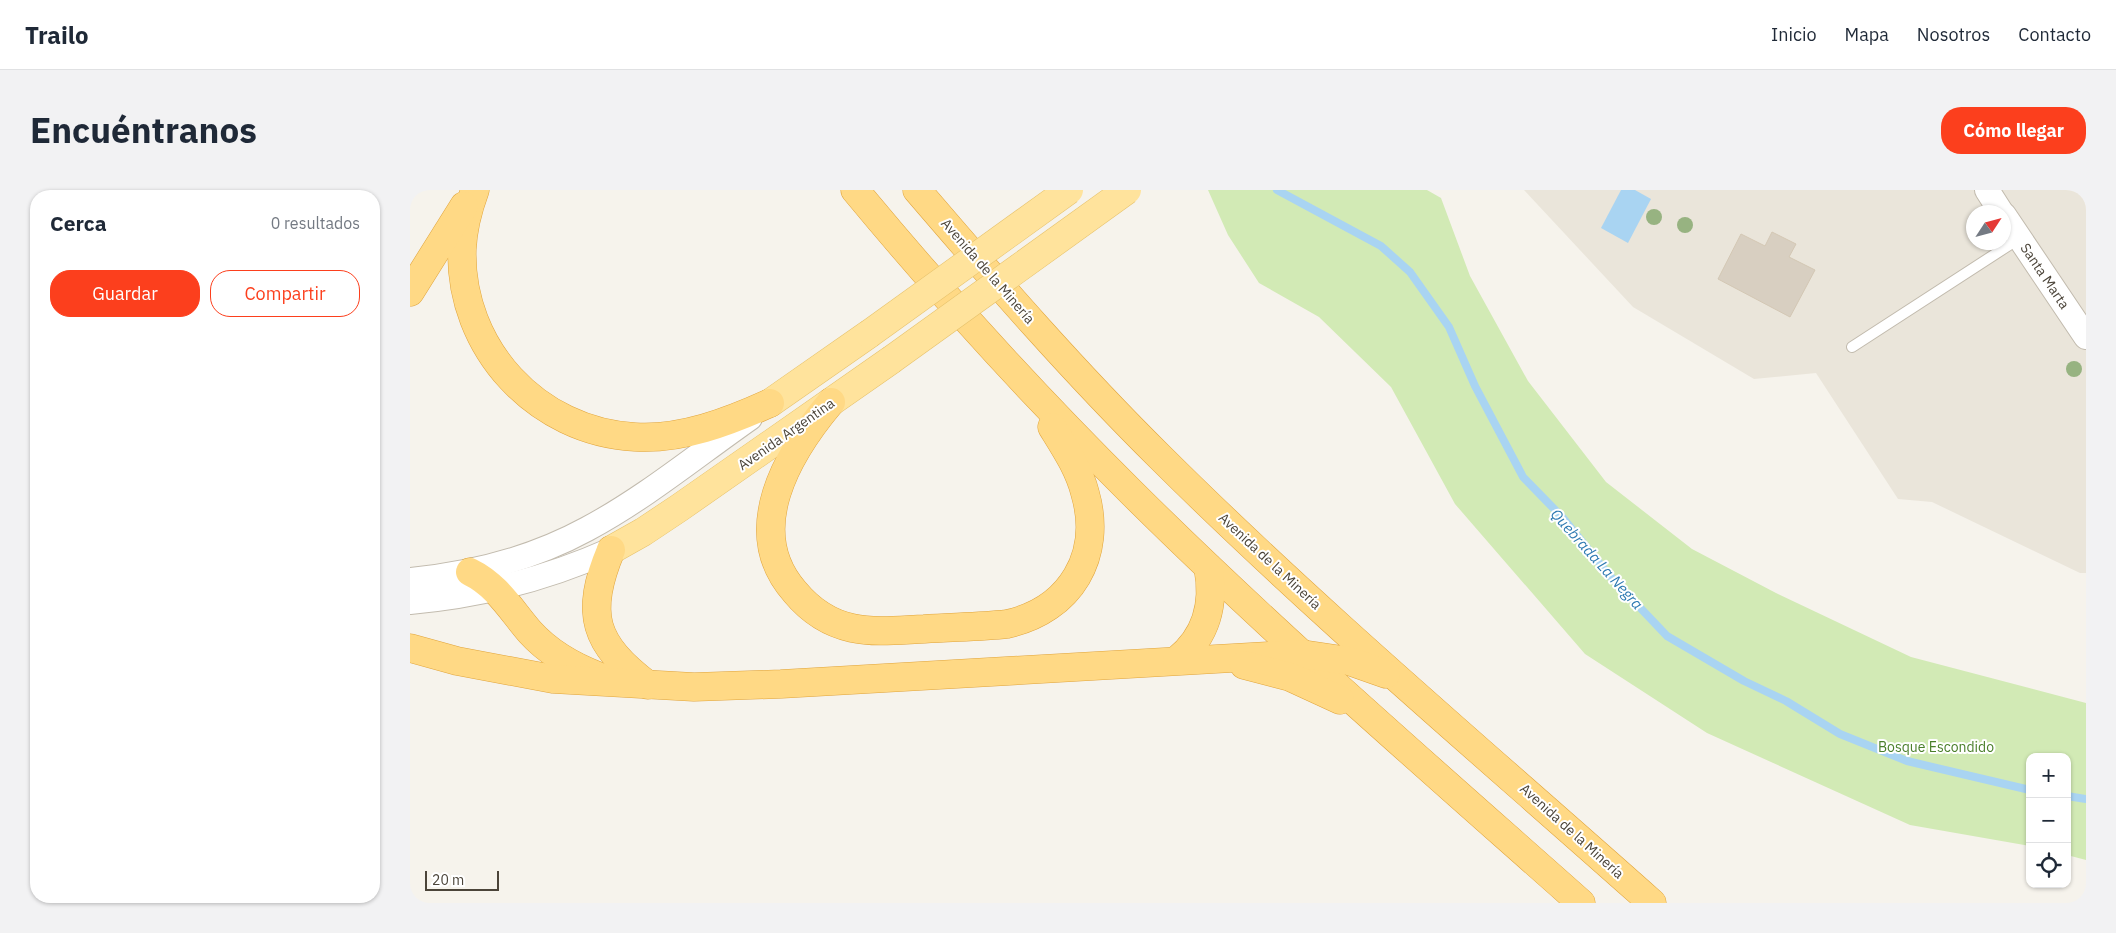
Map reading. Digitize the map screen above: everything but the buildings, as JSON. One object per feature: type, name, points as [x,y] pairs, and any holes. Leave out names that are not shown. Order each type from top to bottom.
[{"type":"highway","points":[[410,292],[447,230],[475,190]]},
{"type":"highway","points":[[475,190],[464,229],[462,249],[464,286],[477,329],[495,361],[514,384],[532,399],[550,412],[591,430],[636,437],[677,434],[695,430],[729,420],[770,404]]},
{"type":"highway","points":[[855,190],[941,292],[1030,389],[1130,492],[1302,654],[1581,903]]},
{"type":"highway","name":"Avenida de la Minería","points":[[917,190],[1026,315],[1159,456],[1297,587],[1652,903]]},
{"type":"highway","points":[[831,402],[801,441],[789,462],[774,499],[771,542],[781,572],[790,587],[812,610],[837,624],[850,628],[880,631],[994,625],[1028,618],[1063,595],[1072,585],[1085,562],[1091,537],[1090,515],[1080,476],[1030,389]]},
{"type":"highway","points":[[611,550],[597,595],[597,620],[600,632],[609,649],[621,663],[648,686]]},
{"type":"highway","points":[[1177,660],[1192,646],[1201,633],[1208,617],[1211,584],[1208,567]]},
{"type":"highway","points":[[470,572],[483,578],[496,589],[530,632],[553,654],[576,667],[613,683]]},
{"type":"highway","points":[[410,648],[457,661],[528,676],[648,686],[694,687],[781,684],[1302,654],[1348,661],[1403,682]]},
{"type":"highway","points":[[1218,659],[1290,677],[1320,689],[1376,720]]},
{"type":"main road","points":[[770,404],[1069,190]]},
{"type":"main road","name":"Avenida Argentina","points":[[611,550],[643,532],[679,508],[831,402],[1127,190]]},
{"type":"street","name":"Santa Marta","points":[[1987,190],[1996,205]]},
{"type":"street","name":"Santa Marta","points":[[2011,226],[2086,337]]},
{"type":"street","points":[[410,580],[470,572],[531,554],[587,530],[636,499],[770,404]]},
{"type":"street","name":"Avenida Argentina","points":[[410,602],[496,589],[550,574],[611,550]]},
{"type":"lane","points":[[1852,347],[2020,238]]},
{"type":"shaded area","points":[[1524,190],[2086,190],[2086,573],[2080,573],[1932,502],[1898,499],[1816,373],[1754,379],[1633,307]]},
{"type":"green space","name":"Bosque Escondido","points":[[1208,190],[1427,190],[1441,198],[1470,276],[1528,381],[1606,482],[1692,549],[1776,593],[1911,657],[2086,703],[2086,860],[2071,856],[2071,753],[2026,753],[2026,845],[1910,825],[1707,733],[1585,654],[1455,504],[1391,387],[1319,317],[1259,283],[1228,235]]},
{"type":"water","points":[[1621,190],[1635,190],[1651,199],[1628,243],[1601,228]]},
{"type":"waterway","name":"Quebrada La Negra","points":[[1277,190],[1381,246],[1410,272],[1449,327],[1475,386],[1523,477],[1563,518],[1609,575],[1667,636],[1744,681],[1786,701],[1840,734],[1907,761],[2026,789]]},
{"type":"waterway","name":"Quebrada La Negra","points":[[2071,797],[2086,799]]}]
